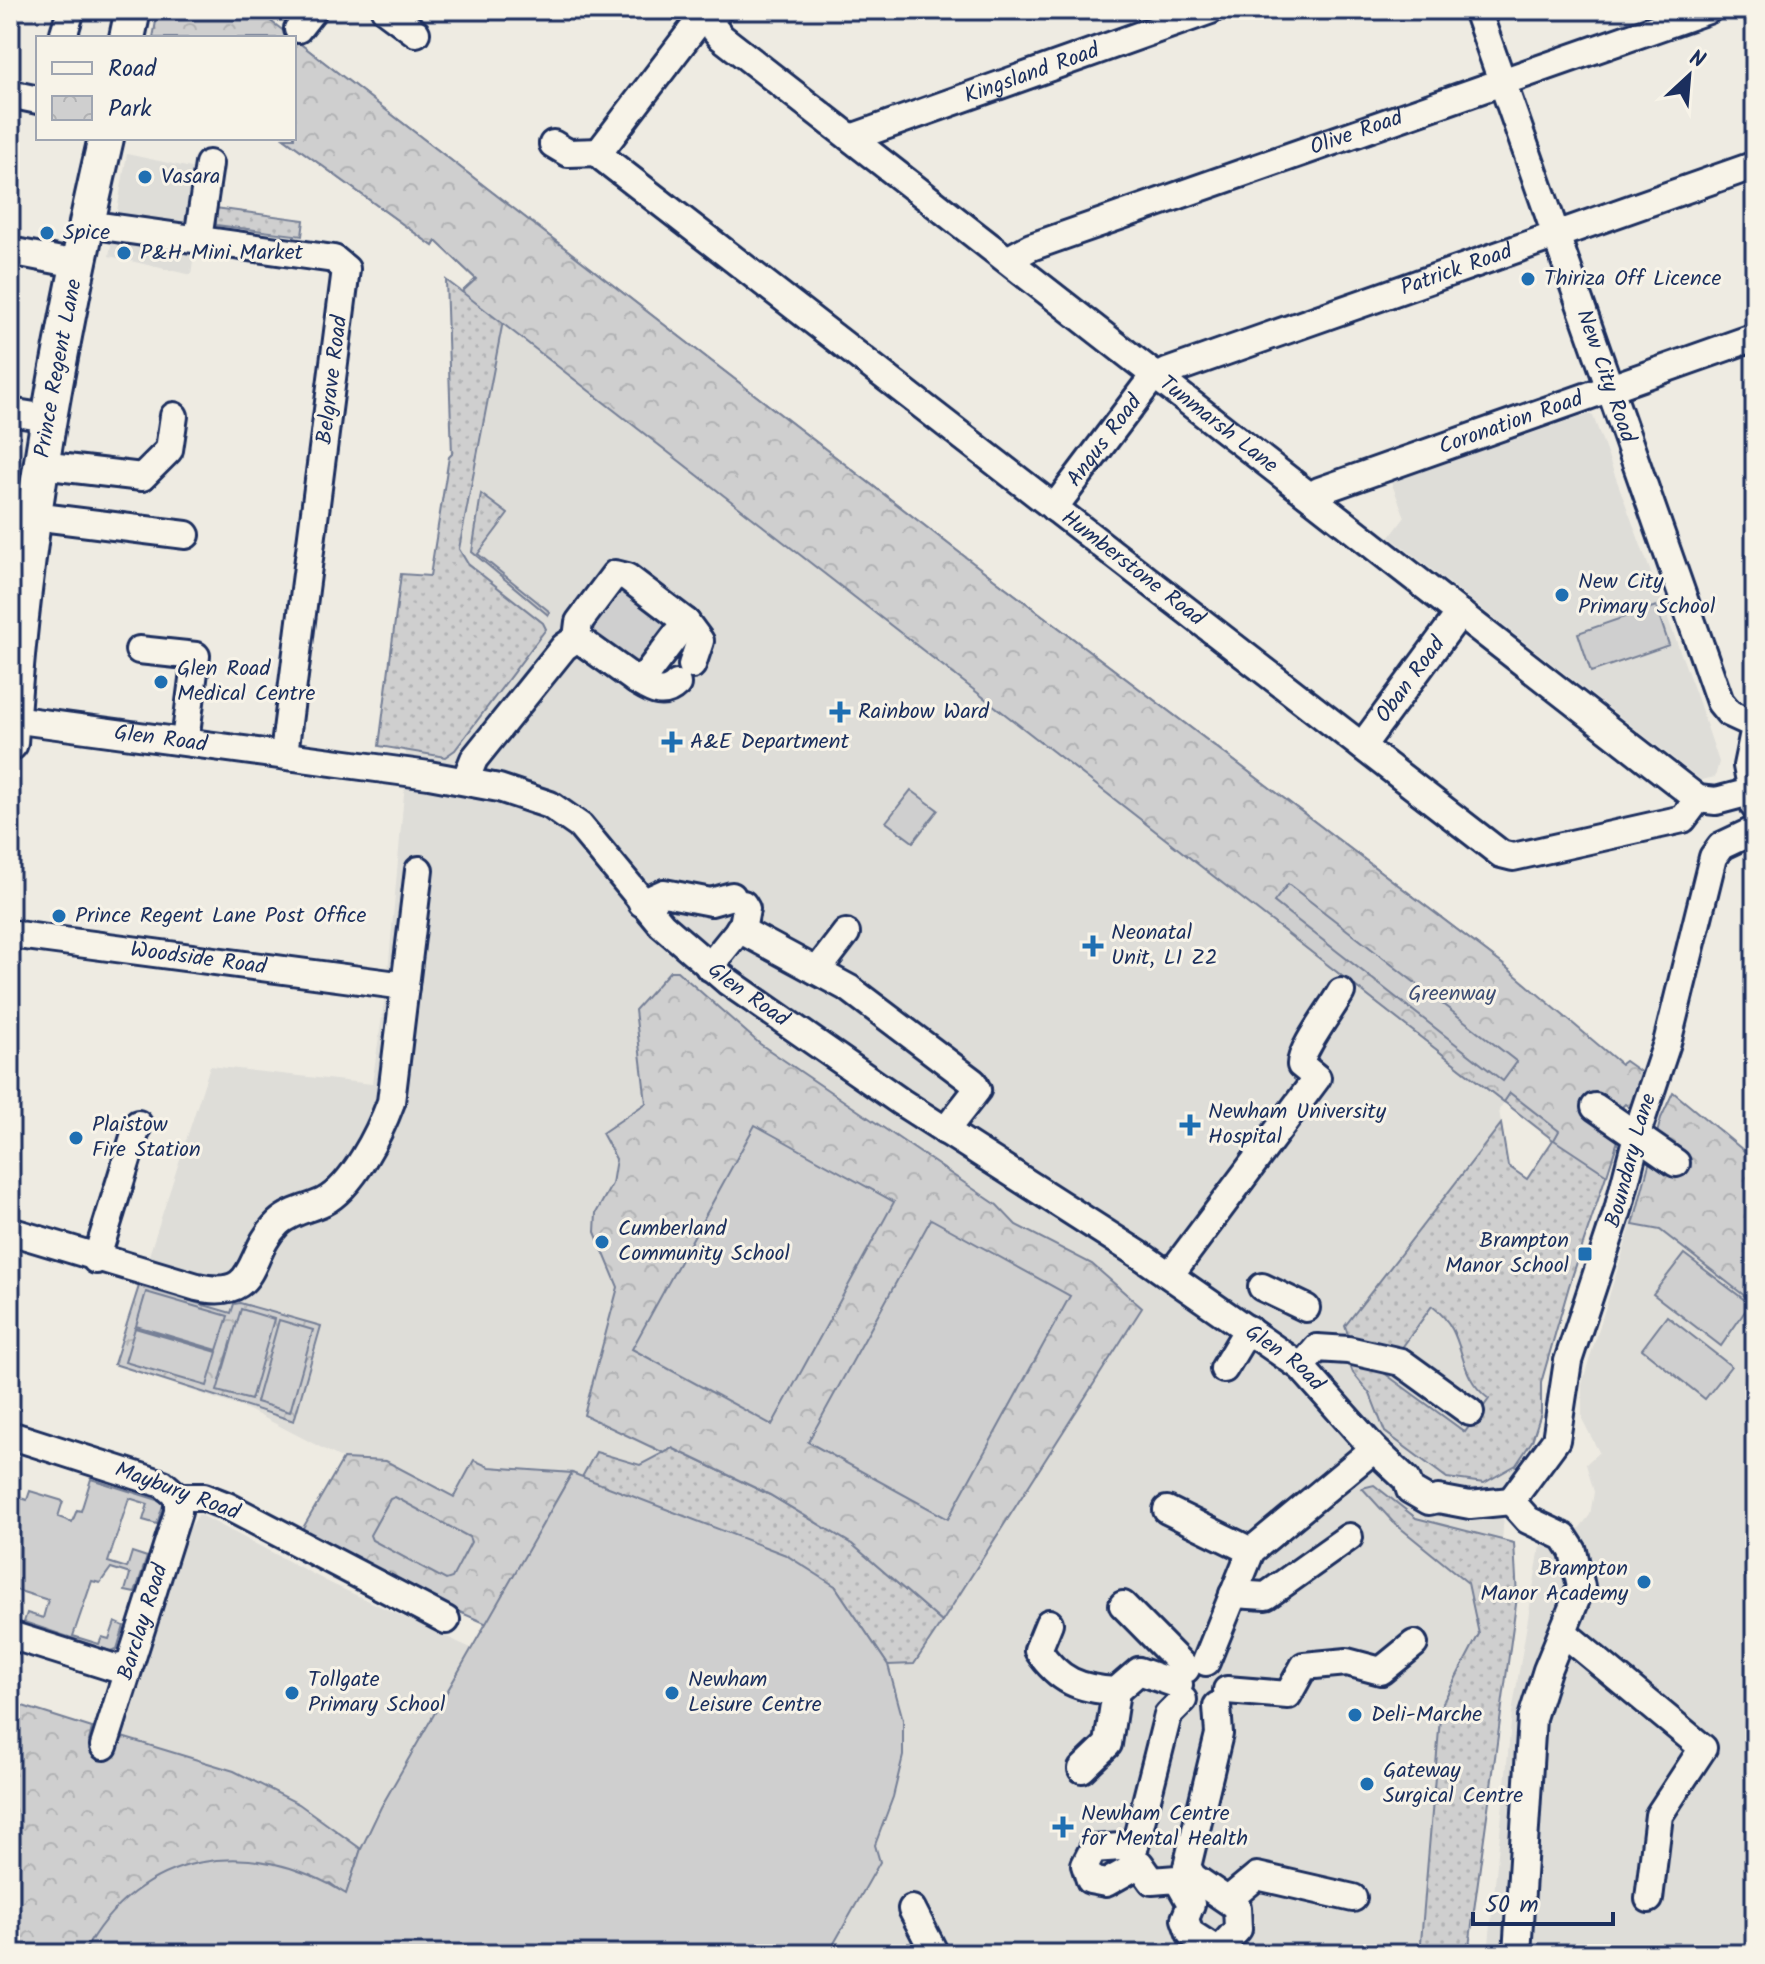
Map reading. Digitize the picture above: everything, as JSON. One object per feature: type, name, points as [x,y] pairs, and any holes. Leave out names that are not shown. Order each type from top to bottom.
[{"type":"main road","points":[[127,36],[133,10]]},
{"type":"main road","name":"Prince Regent Lane","points":[[11,731],[33,516],[47,418],[106,140]]},
{"type":"street","points":[[385,10],[416,33]]},
{"type":"street","name":"Kingsland Road","points":[[851,138],[1211,10]]},
{"type":"street","name":"New City Road","points":[[1477,10],[1720,702],[1729,713],[1755,726]]},
{"type":"street","name":"Olive Road","points":[[1009,259],[1031,247],[1708,10]]},
{"type":"street","points":[[553,144],[568,153],[601,152],[696,25],[711,12]]},
{"type":"street","name":"Tunmarsh Lane","points":[[711,12],[721,37],[1698,799]]},
{"type":"street","points":[[10,94],[36,100]]},
{"type":"street","name":"Humberstone Road","points":[[601,152],[603,158],[1501,854],[1513,857],[1683,819],[1698,799]]},
{"type":"street","points":[[198,239],[209,164]]},
{"type":"street","name":"Patrick Road","points":[[1158,377],[1755,165]]},
{"type":"street","name":"Belgrave Road","points":[[87,224],[334,259],[346,269],[284,754]]},
{"type":"street","points":[[10,251],[77,264]]},
{"type":"street","name":"Coronation Road","points":[[1313,497],[1319,491],[1755,337]]},
{"type":"street","name":"Angus Road","points":[[1054,508],[1158,377]]},
{"type":"street","points":[[10,412],[47,418]]},
{"type":"street","points":[[41,465],[142,477],[169,450],[174,416]]},
{"type":"street","points":[[33,516],[186,535]]},
{"type":"street","points":[[465,781],[474,759],[564,647],[577,638],[579,622],[619,572],[686,622],[699,636],[699,652],[685,674],[666,692],[656,693],[577,638]]},
{"type":"street","name":"Oban Road","points":[[1362,746],[1460,613]]},
{"type":"street","points":[[637,681],[645,676],[686,622]]},
{"type":"street","points":[[139,650],[196,656],[185,741]]},
{"type":"street","points":[[1698,799],[1753,800],[1747,766],[1755,726]]},
{"type":"street","name":"Glen Road","points":[[11,731],[185,741],[465,781],[529,797],[566,815],[595,841],[642,903],[709,967],[945,1131],[1170,1275],[1301,1367],[1374,1449],[1407,1480],[1417,1480],[1434,1491],[1438,1499],[1470,1505],[1511,1501]]},
{"type":"street","name":"Boundary Lane","points":[[1511,1501],[1556,1440],[1568,1361],[1618,1210],[1636,1135],[1667,1043],[1713,857],[1721,846],[1755,830]]},
{"type":"street","points":[[10,1231],[143,1274],[215,1291],[236,1287],[252,1269],[279,1223],[324,1202],[343,1185],[375,1140],[391,1102],[396,985],[419,870]]},
{"type":"street","points":[[642,903],[664,893],[738,910],[817,971],[850,989],[973,1082],[977,1090],[945,1131]]},
{"type":"street","points":[[709,967],[738,910]]},
{"type":"street","points":[[817,971],[846,933]]},
{"type":"street","name":"Woodside Road","points":[[10,934],[396,985]]},
{"type":"street","points":[[1170,1275],[1317,1078],[1301,1065],[1300,1059],[1341,992]]},
{"type":"street","points":[[1595,1107],[1676,1163]]},
{"type":"street","points":[[96,1260],[138,1124]]},
{"type":"street","points":[[1224,1369],[1264,1289],[1306,1308]]},
{"type":"street","points":[[1301,1367],[1317,1348],[1348,1350],[1401,1362],[1470,1412]]},
{"type":"street","name":"Maybury Road","points":[[10,1435],[163,1484],[178,1497],[204,1497],[227,1506],[294,1544],[446,1620]]},
{"type":"street","points":[[1082,1769],[1108,1744],[1116,1691],[1139,1671],[1188,1679],[1224,1675],[1219,1734],[1182,1873],[1191,1904],[1185,1919],[1190,1933],[1218,1953],[1238,1929],[1237,1907],[1182,1873],[1152,1881],[1138,1855],[1168,1715],[1188,1679],[1233,1594],[1251,1551],[1374,1449]]},
{"type":"street","name":"Barclay Road","points":[[104,1746],[127,1666],[141,1638],[178,1512],[178,1497]]},
{"type":"street","points":[[1511,1501],[1528,1520],[1564,1537],[1573,1551],[1581,1587],[1547,1670],[1532,1718],[1517,1954]]},
{"type":"street","points":[[1167,1510],[1251,1551]]},
{"type":"street","points":[[1233,1594],[1266,1596],[1349,1537]]},
{"type":"street","points":[[1123,1605],[1188,1679],[1197,1710],[1222,1698],[1288,1695],[1304,1666],[1347,1662],[1381,1671],[1414,1644]]},
{"type":"street","points":[[1049,1623],[1038,1650],[1055,1675],[1099,1690],[1116,1691]]},
{"type":"street","points":[[1564,1633],[1703,1748],[1659,1815],[1649,1899]]},
{"type":"street","points":[[10,1635],[109,1666],[127,1666]]},
{"type":"street","points":[[1228,1900],[1257,1876],[1353,1898]]},
{"type":"street","points":[[912,1909],[935,1954]]},
{"type":"shaded area","points":[[127,154],[205,171],[191,275],[109,256]]},
{"type":"shaded area","name":"Newham University Hospital","points":[[503,321],[1504,1102],[1499,1110],[1508,1166],[1527,1179],[1554,1140],[1569,1286],[1541,1383],[1541,1413],[1532,1441],[1516,1465],[1505,1500],[1498,1597],[1441,1706],[1420,1954],[828,1954],[880,1862],[875,1845],[893,1797],[786,1555],[572,1473],[488,1467],[454,1497],[386,1461],[343,1459],[249,1410],[114,1364],[210,1066],[372,1084],[387,984],[407,760],[405,749],[379,746],[401,574],[430,576],[435,543],[459,548]]},
{"type":"shaded area","name":"New City Primary School","points":[[1588,414],[1593,416],[1697,697],[1719,762],[1715,777],[1701,780],[1390,537],[1405,517],[1391,482]]},
{"type":"shaded area","name":"Brampton Manor Academy","points":[[1650,1165],[1755,1245],[1755,1954],[1488,1954],[1512,1713],[1540,1547],[1552,1545],[1559,1557],[1584,1544],[1577,1531],[1590,1515],[1594,1492],[1586,1464],[1599,1452],[1582,1419],[1582,1383]]},
{"type":"shaded area","name":"Tollgate Primary School","points":[[199,1514],[330,1583],[473,1649],[361,1849],[234,1771],[122,1737],[187,1532]]},
{"type":"green space","points":[[158,10],[256,10],[290,36],[153,36]]},
{"type":"green space","name":"Greenway","points":[[296,41],[960,553],[1515,975],[1605,1125],[1619,1137],[1569,1286],[1541,1383],[1541,1413],[1532,1441],[1516,1465],[1484,1483],[1447,1478],[1385,1432],[1370,1394],[1353,1373],[1347,1357],[1384,1373],[1465,1432],[1489,1399],[1470,1377],[1452,1329],[1432,1306],[1401,1349],[1350,1341],[1345,1326],[1501,1124],[1508,1166],[1527,1179],[1553,1140],[503,321],[459,549],[468,564],[543,623],[546,629],[455,750],[445,757],[379,746],[401,574],[430,576],[449,457],[452,454],[446,280],[462,292],[476,279],[436,241],[433,246],[287,140],[296,140]]},
{"type":"green space","name":"Greenway","points":[[296,41],[960,553],[1501,963],[1621,1064],[1625,1061],[1645,1075],[1631,1109],[1625,1104],[1619,1110],[1619,1137],[1607,1175],[1554,1140],[1559,1131],[1510,1093],[1504,1102],[462,292],[476,279],[436,241],[433,246],[287,140],[296,140]]},
{"type":"green space","points":[[215,208],[304,220],[302,236],[216,225]]},
{"type":"green space","points":[[481,494],[508,514],[478,554],[550,612],[548,615],[472,552]]},
{"type":"green space","points":[[619,591],[629,592],[665,621],[666,628],[640,665],[634,666],[592,640],[589,629],[608,598]]},
{"type":"green space","points":[[1656,606],[1669,645],[1591,672],[1578,633]]},
{"type":"green space","points":[[911,790],[938,810],[913,842],[886,822]]},
{"type":"green space","points":[[1288,884],[1517,1062],[1503,1081],[1274,902]]},
{"type":"green space","points":[[670,971],[677,971],[760,1044],[997,1205],[1016,1225],[1092,1264],[1142,1308],[942,1622],[852,1544],[770,1495],[672,1448],[664,1453],[584,1415],[618,1287],[595,1232],[596,1213],[612,1184],[616,1159],[602,1133],[646,1103],[635,1010]]},
{"type":"green space","points":[[1673,1092],[1755,1160],[1755,1296],[1750,1300],[1660,1230],[1633,1225],[1661,1118]]},
{"type":"green space","points":[[755,1125],[894,1202],[772,1425],[632,1349]]},
{"type":"green space","points":[[931,1219],[1070,1296],[948,1519],[808,1442]]},
{"type":"green space","points":[[1684,1254],[1750,1304],[1721,1346],[1653,1294]]},
{"type":"green space","points":[[139,1286],[231,1313],[234,1304],[240,1303],[321,1326],[294,1421],[114,1364]]},
{"type":"green space","points":[[146,1292],[228,1316],[217,1350],[136,1326]]},
{"type":"green space","points":[[241,1309],[274,1319],[251,1400],[217,1391]]},
{"type":"green space","points":[[1667,1316],[1731,1366],[1705,1399],[1642,1349]]},
{"type":"green space","points":[[279,1320],[313,1330],[290,1412],[256,1402]]},
{"type":"green space","points":[[135,1328],[217,1352],[207,1386],[125,1362]]},
{"type":"green space","points":[[672,1448],[770,1495],[852,1544],[942,1622],[914,1664],[888,1665],[835,1586],[582,1477],[596,1452],[640,1465]]},
{"type":"green space","points":[[343,1459],[386,1461],[454,1497],[474,1460],[489,1467],[572,1473],[487,1624],[384,1579],[300,1533]]},
{"type":"green space","name":"Newham Leisure Centre","points":[[572,1473],[786,1555],[835,1586],[888,1665],[903,1720],[903,1756],[893,1797],[875,1845],[880,1862],[828,1954],[83,1954],[106,1919],[134,1892],[166,1873],[200,1862],[236,1859],[273,1863],[310,1875],[346,1894],[361,1849],[381,1807]]},
{"type":"green space","points":[[91,1479],[164,1502],[157,1524],[143,1520],[148,1504],[129,1498],[108,1562],[127,1568],[132,1552],[147,1557],[135,1593],[125,1591],[130,1574],[111,1568],[100,1583],[92,1581],[73,1636],[99,1644],[102,1637],[109,1639],[115,1622],[124,1626],[117,1649],[110,1651],[24,1622],[27,1613],[43,1618],[48,1600],[10,1588],[10,1554],[15,1538],[10,1536],[11,1484],[11,1495],[27,1500],[30,1491],[63,1501],[58,1517],[72,1522],[77,1510],[81,1511]]},
{"type":"green space","points":[[1374,1485],[1416,1518],[1514,1543],[1517,1597],[1468,1954],[1420,1954],[1441,1706],[1479,1634],[1468,1583],[1393,1522],[1362,1488]]},
{"type":"green space","points":[[395,1497],[469,1537],[471,1542],[452,1578],[446,1580],[372,1540],[370,1535],[390,1499]]},
{"type":"green space","points":[[10,1702],[92,1728],[89,1741],[118,1750],[122,1737],[234,1771],[299,1804],[361,1849],[346,1895],[330,1883],[91,1939],[83,1954],[10,1954]]},
{"type":"place","name":"Vasara","points":[[145,177]]},
{"type":"place","name":"Spice","points":[[47,233]]},
{"type":"place","name":"P&H Mini Market","points":[[124,253]]},
{"type":"place","name":"Thiriza Off Licence","points":[[1528,279]]},
{"type":"place","name":"New City Primary School","points":[[1562,595]]},
{"type":"place","name":"Glen Road Medical Centre","points":[[161,682]]},
{"type":"place","name":"Rainbow Ward","points":[[840,712]]},
{"type":"place","name":"A&E Department","points":[[672,742]]},
{"type":"place","name":"Prince Regent Lane Post Office","points":[[59,916]]},
{"type":"place","name":"Neonatal Unit, L1 Z2","points":[[1093,946]]},
{"type":"place","name":"Newham University Hospital","points":[[1190,1125]]},
{"type":"place","name":"Plaistow Fire Station","points":[[76,1138]]},
{"type":"place","name":"Cumberland Community School","points":[[602,1242]]},
{"type":"place","name":"Brampton Manor School","points":[[1585,1254]]},
{"type":"place","name":"Brampton Manor Academy","points":[[1644,1582]]},
{"type":"place","name":"Tollgate Primary School","points":[[292,1693]]},
{"type":"place","name":"Newham Leisure Centre","points":[[672,1693]]},
{"type":"place","name":"Deli-Marche","points":[[1355,1715]]},
{"type":"place","name":"Gateway Surgical Centre","points":[[1367,1784]]},
{"type":"place","name":"Newham Centre for Mental Health","points":[[1063,1827]]}]
